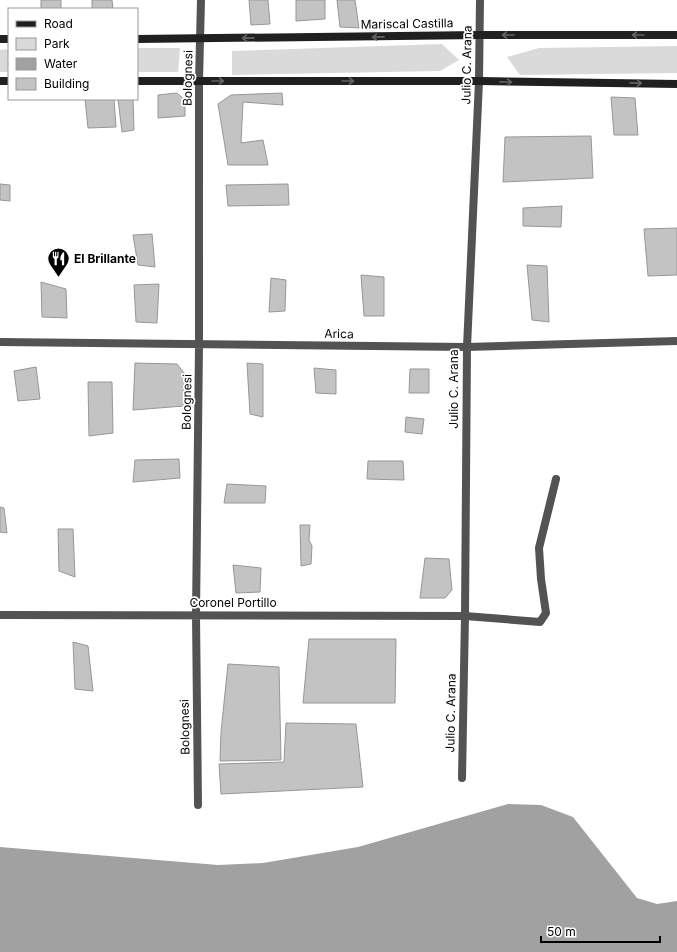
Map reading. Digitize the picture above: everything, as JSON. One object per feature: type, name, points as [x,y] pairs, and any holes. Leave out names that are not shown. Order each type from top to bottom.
[{"type":"main road","name":"Mariscal Castilla","points":[[138,39],[480,35],[677,35]]},
{"type":"main road","points":[[138,81],[479,81],[677,84]]},
{"type":"street","name":"Bolognesi","points":[[198,805],[196,615],[201,0]]},
{"type":"street","name":"Julio C. Arana","points":[[462,778],[467,347],[479,81],[480,0]]},
{"type":"street","name":"Arica","points":[[0,342],[467,347],[677,341]]},
{"type":"street","name":"Coronel Portillo","points":[[0,614],[465,616],[540,622],[546,613],[540,579],[539,548],[556,479]]},
{"type":"green space","points":[[442,44],[459,60],[440,71],[232,75],[232,51]]},
{"type":"green space","points":[[677,46],[677,73],[520,75],[507,57],[539,48]]},
{"type":"green space","points":[[138,48],[180,48],[178,72],[138,72]]},
{"type":"green space","points":[[8,49],[8,72],[0,72],[0,50]]},
{"type":"water","points":[[508,804],[541,805],[573,817],[637,898],[657,904],[677,901],[677,952],[0,952],[0,847],[218,865],[263,863],[358,847]]},
{"type":"building","points":[[41,0],[61,0],[61,8],[41,8]]},
{"type":"building","points":[[92,0],[112,0],[113,8],[92,8]]},
{"type":"building","points":[[249,0],[268,0],[270,24],[251,25]]},
{"type":"building","points":[[296,0],[325,0],[325,19],[296,21]]},
{"type":"building","points":[[337,0],[355,0],[359,28],[340,27]]},
{"type":"building","points":[[177,93],[185,100],[185,116],[158,118],[158,95]]},
{"type":"building","points":[[282,93],[283,105],[243,102],[241,143],[263,140],[268,165],[228,165],[218,104],[231,95]]},
{"type":"building","points":[[611,97],[635,98],[638,135],[614,135]]},
{"type":"building","points":[[85,100],[114,100],[116,127],[88,128]]},
{"type":"building","points":[[118,100],[133,100],[134,130],[122,132]]},
{"type":"building","points":[[591,136],[593,178],[503,182],[505,137]]},
{"type":"building","points":[[0,184],[10,185],[10,201],[0,200]]},
{"type":"building","points":[[288,184],[289,205],[228,206],[226,185]]},
{"type":"building","points":[[562,206],[561,227],[523,226],[523,208]]},
{"type":"building","points":[[677,228],[677,275],[648,276],[644,229]]},
{"type":"building","points":[[152,234],[155,267],[138,265],[133,235]]},
{"type":"building","points":[[527,265],[547,266],[549,322],[532,320]]},
{"type":"building","points":[[361,275],[384,277],[384,316],[364,316]]},
{"type":"building","points":[[271,278],[286,280],[285,311],[269,312]]},
{"type":"building","points":[[41,282],[66,289],[67,318],[42,317]]},
{"type":"building","points":[[159,284],[157,323],[136,322],[134,285]]},
{"type":"building","points":[[135,363],[177,364],[184,373],[184,406],[133,410]]},
{"type":"building","points":[[247,363],[263,364],[263,417],[250,414]]},
{"type":"building","points":[[36,367],[40,399],[18,401],[14,371]]},
{"type":"building","points":[[314,368],[336,370],[336,394],[316,393]]},
{"type":"building","points":[[410,369],[429,369],[429,393],[409,393]]},
{"type":"building","points":[[88,382],[112,382],[113,433],[89,436]]},
{"type":"building","points":[[406,417],[424,419],[422,434],[405,432]]},
{"type":"building","points":[[179,459],[180,478],[133,482],[135,460]]},
{"type":"building","points":[[368,461],[403,461],[404,480],[367,479]]},
{"type":"building","points":[[227,484],[266,486],[265,503],[224,503]]},
{"type":"building","points":[[0,507],[4,508],[7,533],[0,532]]},
{"type":"building","points":[[300,525],[310,525],[309,540],[312,546],[311,564],[301,566]]},
{"type":"building","points":[[58,529],[73,529],[75,577],[59,571]]},
{"type":"building","points":[[425,558],[449,559],[452,590],[445,598],[420,598]]},
{"type":"building","points":[[233,565],[261,568],[260,592],[236,593]]},
{"type":"building","points":[[309,639],[396,639],[395,703],[303,703]]},
{"type":"building","points":[[73,642],[88,646],[93,691],[75,689]]},
{"type":"building","points":[[228,664],[279,667],[281,760],[220,761],[221,732]]},
{"type":"building","points":[[286,723],[356,724],[363,787],[221,794],[219,764],[284,762]]},
{"type":"place","name":"El Brillante","points":[[59,278]]}]
